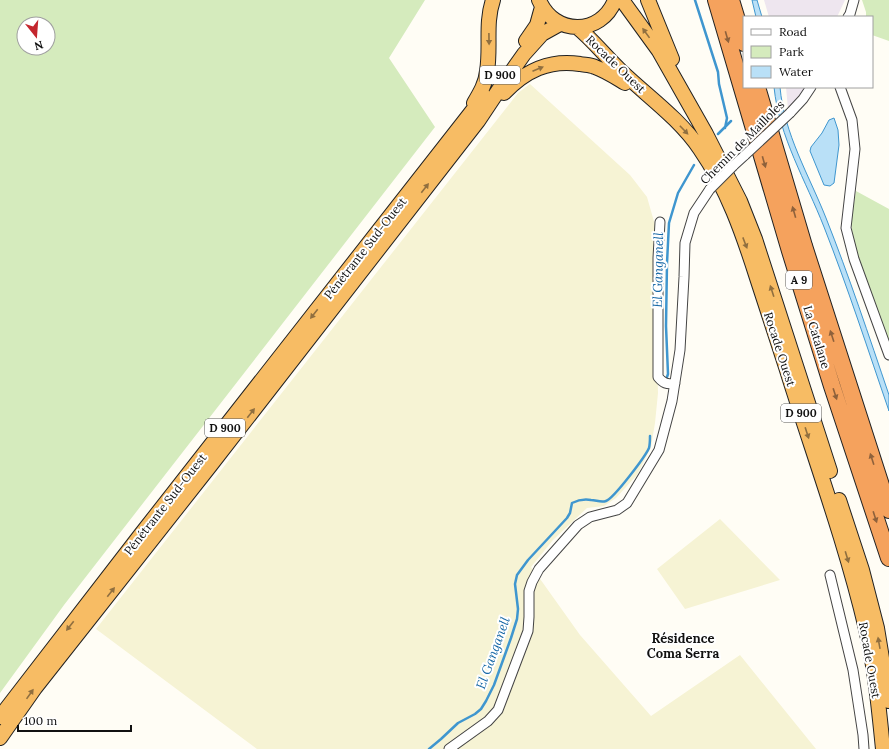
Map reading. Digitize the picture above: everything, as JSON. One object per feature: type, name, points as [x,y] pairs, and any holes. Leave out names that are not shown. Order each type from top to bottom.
[{"type":"highway","name":"Pénétrante Sud-Ouest","points":[[450,140],[480,93],[487,72],[489,46],[488,23],[493,0]]},
{"type":"highway","name":"Rocade Ouest","points":[[560,24],[571,27],[592,25],[609,12],[615,0]]},
{"type":"highway","name":"Rocade Ouest","points":[[622,0],[659,50],[722,163],[740,201],[755,239],[862,570],[876,628],[889,701]]},
{"type":"highway","points":[[648,0],[701,126]]},
{"type":"highway","name":"La Catalane","points":[[716,0],[792,259],[889,558]]},
{"type":"highway","points":[[731,0],[743,40]]},
{"type":"highway","name":"Pénétrante Sud-Ouest","points":[[0,717],[528,38],[537,25],[540,3]]},
{"type":"highway","points":[[0,738],[35,688],[210,466],[478,121],[524,54],[542,34],[560,24],[546,13],[540,3]]},
{"type":"highway","name":"Rocade Ouest","points":[[577,27],[689,135],[700,148],[712,168],[730,204],[747,245],[852,573],[866,631],[876,686],[883,749]]},
{"type":"highway","points":[[478,121],[519,79],[538,68],[557,63],[576,63],[594,66],[611,74],[656,102]]},
{"type":"highway","name":"La Catalane","points":[[757,88],[804,246],[889,510]]},
{"type":"street","points":[[849,16],[854,0]]},
{"type":"street","name":"Chemin de Mailloles","points":[[449,749],[488,722],[498,710],[528,631],[530,617],[529,591],[539,569],[578,525],[590,517],[617,510],[627,503],[659,450],[672,401],[680,350],[685,243],[694,213],[710,189],[744,155],[790,113],[803,99],[810,88]]},
{"type":"street","points":[[840,88],[852,120],[855,149],[846,228],[854,259],[889,355]]},
{"type":"street","points":[[660,222],[658,258],[658,376],[667,384],[675,383]]},
{"type":"street","points":[[830,575],[853,670],[864,749]]},
{"type":"shaded area","points":[[764,0],[845,0],[837,16],[769,16]]},
{"type":"shaded area","points":[[530,84],[630,175],[647,197],[655,225],[654,259],[658,393],[651,447],[637,475],[616,498],[604,506],[587,508],[553,540],[531,567],[534,571],[525,631],[496,709],[486,719],[444,749],[257,749],[96,629],[518,93]]},
{"type":"shaded area","points":[[786,88],[805,88],[799,97],[788,109]]},
{"type":"shaded area","points":[[720,519],[780,580],[685,609],[657,569]]},
{"type":"shaded area","points":[[538,576],[580,635],[651,716],[740,655],[816,749],[454,749],[490,724],[513,682],[532,591]]},
{"type":"green space","points":[[0,0],[425,0],[389,58],[435,127],[64,605],[0,693]]},
{"type":"green space","points":[[862,0],[889,0],[889,41],[873,35],[873,16],[866,16]]},
{"type":"green space","points":[[856,191],[889,209],[889,342],[854,244],[851,222]]},
{"type":"water","points":[[752,0],[757,0],[762,16],[756,16]]},
{"type":"water","points":[[774,88],[780,88],[786,121],[792,138],[826,218],[851,284],[889,395],[889,411],[833,250],[787,141],[781,124]]},
{"type":"water","points":[[834,118],[838,130],[839,145],[834,183],[830,186],[824,185],[810,151],[811,147],[822,133],[829,120]]},
{"type":"waterway","points":[[695,0],[718,72],[719,84],[727,118],[725,128]]},
{"type":"waterway","name":"El Ganganell","points":[[718,134],[731,121]]},
{"type":"waterway","name":"El Ganganell","points":[[666,380],[668,374],[666,326],[669,223],[678,193],[694,165]]},
{"type":"waterway","name":"El Ganganell","points":[[429,749],[458,723],[481,709],[486,701],[494,685],[517,619],[518,609],[515,584],[517,575],[528,560],[567,518],[570,513],[572,503],[584,500],[604,502],[616,493],[636,468],[649,448],[650,436]]},
{"type":"district","name":"Résidence Coma Serra","points":[[683,646]]}]
